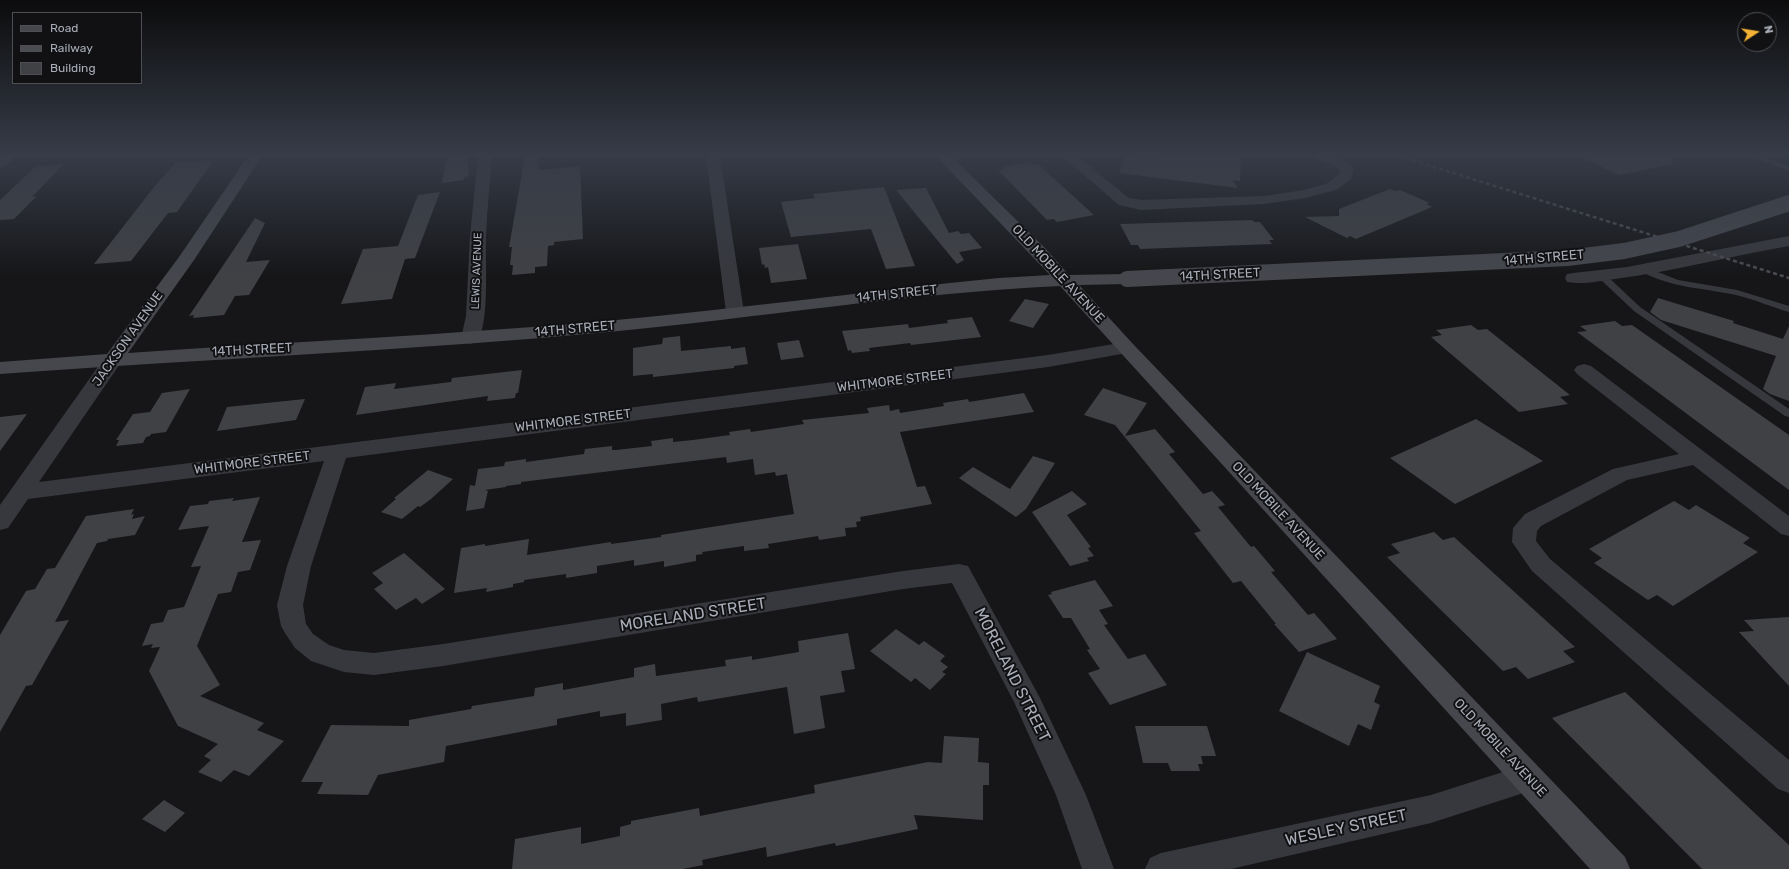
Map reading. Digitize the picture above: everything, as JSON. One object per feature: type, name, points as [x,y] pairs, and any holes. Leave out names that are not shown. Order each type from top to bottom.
[{"type":"street","name":"JACKSON AVENUE","points":[[0,522],[228,197]]},
{"type":"street","name":"LEWIS AVENUE","points":[[470,338],[475,316],[478,236],[481,197]]},
{"type":"street","points":[[719,197],[735,312]]},
{"type":"street","name":"OLD MOBILE AVENUE","points":[[986,197],[1613,869]]},
{"type":"street","points":[[1117,197],[1124,202],[1141,205],[1264,200],[1288,197]]},
{"type":"street","name":"14TH STREET","points":[[0,368],[114,358],[470,338],[555,331],[999,283],[1127,279],[1567,258],[1624,251],[1679,239],[1789,203]]},
{"type":"street","points":[[1573,278],[1603,277],[1645,270],[1751,247],[1789,241]]},
{"type":"street","name":"WHITMORE STREET","points":[[21,492],[1048,361],[1126,348]]},
{"type":"street","points":[[1584,370],[1789,528]]},
{"type":"street","name":"MORELAND STREET","points":[[337,452],[299,566],[290,605],[294,626],[304,641],[320,652],[344,661],[374,664],[443,655],[895,581],[959,573],[1026,698],[1071,795],[1098,869]]},
{"type":"street","points":[[1698,457],[1621,474],[1533,520],[1525,528],[1524,542],[1541,565],[1789,779]]},
{"type":"street","name":"WESLEY STREET","points":[[1161,869],[1431,809],[1528,778]]},
{"type":"lane","points":[[1645,270],[1658,278],[1665,280],[1686,285],[1731,291],[1789,309]]},
{"type":"lane","points":[[1603,277],[1637,309],[1789,414]]},
{"type":"building","points":[[4,197],[36,197],[14,219],[0,220],[0,200]]},
{"type":"building","points":[[147,197],[188,197],[177,212],[168,213],[131,261],[94,264]]},
{"type":"building","points":[[417,197],[438,197],[415,258],[405,259],[392,299],[341,304],[363,249],[398,246]]},
{"type":"building","points":[[518,197],[581,197],[583,239],[554,242],[554,245],[548,246],[547,266],[535,267],[535,273],[512,275],[513,265],[510,265],[512,247],[509,247]]},
{"type":"building","points":[[814,197],[888,197],[915,266],[886,269],[871,229],[791,237],[781,202],[815,198]]},
{"type":"building","points":[[901,197],[930,197],[949,233],[958,231],[961,234],[969,233],[982,248],[959,252],[964,260],[957,264]]},
{"type":"building","points":[[1024,197],[1074,197],[1094,215],[1057,222],[1054,219],[1047,220]]},
{"type":"building","points":[[1371,197],[1415,197],[1430,203],[1426,204],[1432,207],[1356,239],[1350,236],[1347,238],[1305,217],[1339,216],[1339,209]]},
{"type":"building","points":[[255,218],[265,223],[246,262],[270,260],[249,295],[235,296],[224,315],[193,318],[194,315],[189,316]]},
{"type":"building","points":[[1252,220],[1254,222],[1260,222],[1274,240],[1269,240],[1272,244],[1140,249],[1138,245],[1131,245],[1120,224]]},
{"type":"building","points":[[798,244],[807,279],[771,283],[768,267],[765,268],[764,264],[762,265],[759,248]]},
{"type":"building","points":[[1658,298],[1734,321],[1733,323],[1783,339],[1789,326],[1789,401],[1770,394],[1763,389],[1776,356],[1661,320],[1650,312]]},
{"type":"building","points":[[1025,299],[1049,304],[1033,328],[1009,321]]},
{"type":"building","points":[[972,317],[981,337],[869,348],[870,351],[852,353],[851,350],[848,351],[842,331],[908,324],[909,328],[948,323],[947,320]]},
{"type":"building","points":[[1615,321],[1622,326],[1632,325],[1789,435],[1789,490],[1577,332],[1587,331],[1580,326]]},
{"type":"building","points":[[1471,325],[1478,330],[1487,329],[1570,395],[1560,397],[1568,404],[1519,412],[1431,337],[1442,335],[1436,330]]},
{"type":"building","points":[[680,336],[681,351],[731,346],[731,349],[745,347],[748,364],[734,366],[734,368],[653,377],[653,374],[633,376],[633,348],[662,344],[663,338]]},
{"type":"building","points":[[799,340],[804,357],[781,360],[777,343]]},
{"type":"building","points":[[522,370],[518,393],[516,393],[515,398],[487,401],[488,396],[356,415],[365,387],[396,383],[394,389],[451,382],[452,378]]},
{"type":"building","points":[[1103,388],[1147,403],[1125,436],[1155,429],[1175,452],[1169,454],[1203,494],[1212,491],[1225,505],[1218,507],[1251,547],[1254,546],[1275,571],[1271,572],[1308,615],[1314,613],[1337,639],[1299,652],[1274,624],[1276,624],[1241,581],[1233,583],[1194,533],[1201,531],[1115,425],[1084,415]]},
{"type":"building","points":[[190,389],[166,432],[151,434],[150,436],[146,437],[143,443],[116,446],[119,440],[116,440],[133,414],[150,412],[162,393]]},
{"type":"building","points":[[1024,393],[1034,412],[900,432],[917,487],[925,486],[932,504],[860,517],[861,521],[856,522],[857,527],[845,528],[846,536],[819,540],[818,536],[768,544],[769,548],[744,551],[744,546],[702,552],[703,554],[696,555],[696,561],[664,567],[664,561],[634,566],[634,560],[597,566],[597,573],[566,578],[566,574],[524,580],[524,582],[513,584],[513,587],[486,592],[487,588],[454,593],[461,548],[529,539],[527,555],[611,542],[611,544],[661,537],[661,535],[794,514],[787,474],[776,476],[775,472],[755,475],[753,459],[727,463],[726,457],[521,482],[521,484],[485,490],[488,491],[484,508],[466,511],[470,485],[475,486],[478,469],[504,466],[505,462],[526,459],[526,462],[584,454],[585,449],[612,446],[612,450],[616,450],[652,446],[651,441],[673,438],[673,442],[693,440],[730,435],[729,432],[750,429],[751,432],[804,424],[802,420],[869,413],[867,408],[889,405],[890,411],[899,409],[900,413],[944,406],[943,403],[968,399],[969,402]]},
{"type":"building","points":[[305,399],[296,420],[217,431],[227,407]]},
{"type":"building","points":[[27,414],[0,451],[0,417]]},
{"type":"building","points":[[1476,419],[1543,461],[1455,504],[1390,458]]},
{"type":"building","points":[[1033,456],[1055,463],[1026,509],[1016,517],[959,478],[973,467],[1010,489]]},
{"type":"building","points":[[428,470],[453,479],[431,499],[420,507],[418,506],[402,519],[381,512],[396,499],[394,498]]},
{"type":"building","points":[[1072,491],[1087,504],[1067,515],[1091,547],[1088,548],[1094,556],[1087,558],[1089,561],[1070,566],[1032,512]]},
{"type":"building","points":[[260,497],[242,542],[261,540],[250,570],[238,572],[231,592],[218,594],[197,646],[220,685],[200,696],[264,723],[257,730],[284,741],[249,776],[234,770],[221,782],[198,772],[211,760],[204,756],[218,744],[178,726],[149,671],[160,647],[151,648],[153,644],[142,646],[151,624],[163,622],[168,610],[184,607],[201,566],[191,567],[209,526],[178,530],[190,506],[208,504],[209,501],[234,498],[232,501]]},
{"type":"building","points":[[1674,501],[1689,510],[1696,505],[1750,538],[1743,543],[1758,552],[1673,606],[1657,595],[1648,600],[1594,563],[1602,558],[1589,549]]},
{"type":"building","points":[[134,509],[131,515],[134,514],[132,519],[145,516],[135,535],[108,539],[107,541],[97,543],[55,622],[69,620],[32,685],[26,686],[0,732],[0,635],[26,591],[35,589],[47,569],[55,568],[86,516]]},
{"type":"building","points":[[1434,532],[1443,540],[1454,537],[1575,647],[1563,651],[1575,662],[1528,679],[1516,667],[1503,671],[1387,557],[1400,553],[1391,544]]},
{"type":"building","points":[[404,553],[445,589],[422,604],[416,598],[396,610],[374,589],[383,583],[372,573]]},
{"type":"building","points":[[1095,580],[1113,606],[1099,610],[1108,624],[1104,625],[1128,659],[1145,654],[1167,685],[1110,705],[1088,673],[1100,669],[1087,650],[1090,649],[1071,618],[1063,618],[1048,595],[1052,594],[1051,592]]},
{"type":"building","points":[[1789,617],[1789,686],[1739,632],[1754,631],[1744,620]]},
{"type":"building","points":[[896,629],[919,645],[924,641],[945,656],[940,661],[948,667],[942,672],[946,674],[930,690],[915,678],[911,682],[870,651]]},
{"type":"building","points":[[848,633],[855,669],[841,671],[845,692],[820,696],[825,728],[794,734],[787,687],[698,702],[697,697],[661,704],[662,720],[626,726],[626,713],[600,717],[600,711],[557,719],[557,725],[446,746],[444,762],[378,775],[368,795],[317,794],[323,782],[301,782],[331,725],[409,726],[409,720],[471,709],[472,706],[534,696],[535,688],[563,683],[563,690],[634,677],[634,668],[655,664],[656,676],[726,666],[725,660],[752,656],[752,660],[799,652],[798,641]]},
{"type":"building","points":[[1307,652],[1380,686],[1374,702],[1380,705],[1371,730],[1358,724],[1349,746],[1279,711]]},
{"type":"building","points":[[1625,692],[1789,845],[1789,869],[1702,869],[1552,718]]},
{"type":"building","points":[[1135,726],[1207,726],[1216,756],[1201,756],[1203,764],[1198,764],[1200,771],[1171,771],[1168,763],[1143,763]]},
{"type":"building","points":[[944,736],[979,738],[978,762],[989,763],[989,785],[983,785],[983,820],[914,815],[918,829],[836,846],[835,843],[767,857],[766,847],[702,860],[703,865],[683,869],[512,869],[515,839],[581,827],[581,844],[620,836],[620,827],[631,824],[631,821],[699,808],[700,816],[815,793],[814,785],[928,762],[942,763]]},
{"type":"building","points":[[164,800],[185,813],[165,832],[142,819]]},
{"type":"railway","points":[[1529,197],[1789,278]]}]
